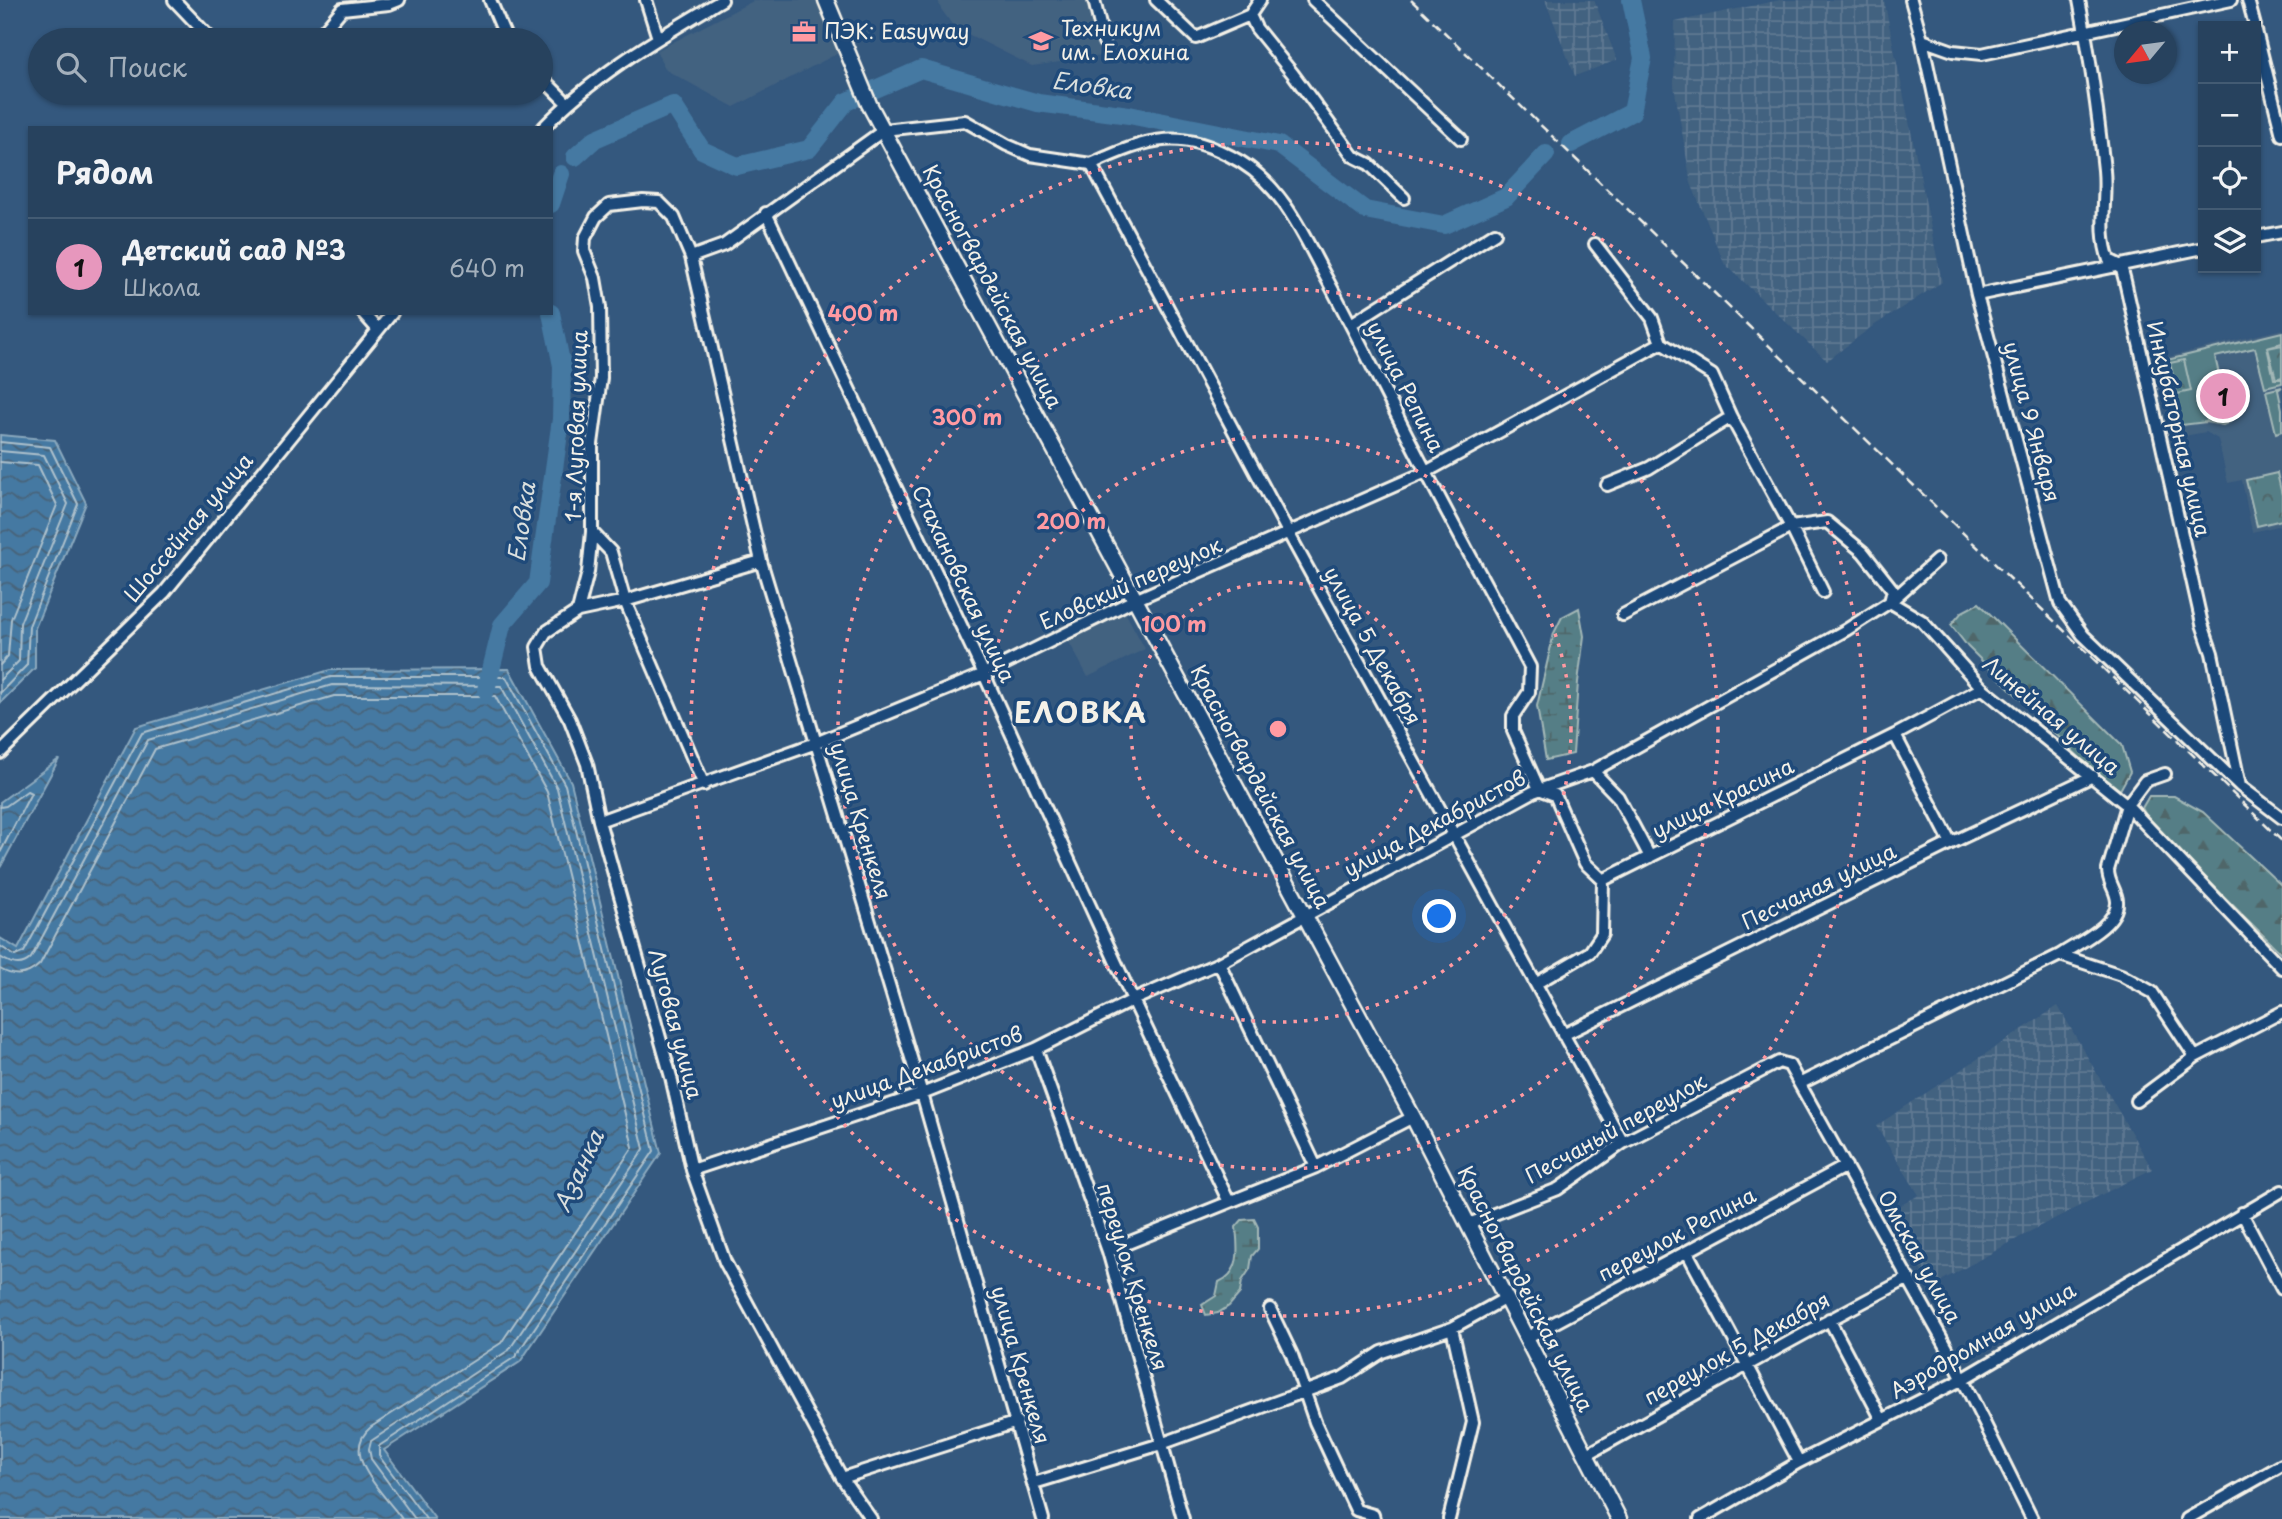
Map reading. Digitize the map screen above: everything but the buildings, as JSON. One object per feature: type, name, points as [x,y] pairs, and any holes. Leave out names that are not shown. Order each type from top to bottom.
[{"type":"main road","name":"Красногвардейская улица","points":[[826,0],[869,104],[1413,1117],[1619,1519]]},
{"type":"street","points":[[174,0],[201,28]]},
{"type":"street","points":[[326,28],[342,9],[388,4],[399,0]]},
{"type":"street","points":[[490,0],[502,28]]},
{"type":"street","points":[[646,0],[658,38]]},
{"type":"street","points":[[545,126],[566,103],[658,38],[722,0]]},
{"type":"street","points":[[1094,0],[1104,42]]},
{"type":"street","points":[[1156,0],[1196,38],[1250,15],[1260,0]]},
{"type":"street","points":[[1313,0],[1461,139]]},
{"type":"street","name":"улица 9 Января","points":[[1911,0],[1977,295],[2060,603],[2083,635],[2240,786]]},
{"type":"street","name":"Инкубаторная улица","points":[[2079,0],[2105,173],[2102,229],[2105,249],[2109,260],[2121,265],[2202,624],[2212,653],[2240,786]]},
{"type":"street","points":[[1922,40],[1953,51],[1982,54],[2231,0]]},
{"type":"street","points":[[2248,0],[2253,21]]},
{"type":"street","points":[[1250,15],[1256,28],[1353,156],[1369,164],[1404,198]]},
{"type":"street","points":[[2261,53],[2282,135]]},
{"type":"street","points":[[553,89],[566,103]]},
{"type":"street","points":[[691,257],[724,245],[884,130],[965,121],[1030,155],[1091,164]]},
{"type":"street","name":"улица Репина","points":[[1091,164],[1156,140],[1178,138],[1200,142],[1242,162],[1263,179],[1291,213],[1530,667],[1529,692],[1513,716],[1513,730],[1539,789]]},
{"type":"street","name":"улица 5 Декабря","points":[[1091,164],[1289,534],[1623,1143]]},
{"type":"street","name":"улица Кренкеля","points":[[596,217],[609,205],[659,202],[674,217],[691,257],[761,561],[922,1094],[1043,1519]]},
{"type":"street","name":"Стахановская улица","points":[[766,213],[1228,1200]]},
{"type":"street","name":"1-я Луговая улица","points":[[596,217],[585,238],[584,251],[595,278],[600,307],[601,378],[592,444],[592,532],[611,552],[625,601],[704,785]]},
{"type":"street","points":[[2261,236],[2282,232]]},
{"type":"street","points":[[1351,324],[1495,233]]},
{"type":"street","points":[[1595,244],[1652,317],[1661,343],[1712,375],[1731,417],[1823,592]]},
{"type":"street","points":[[1977,295],[2198,249]]},
{"type":"street","points":[[365,315],[378,330]]},
{"type":"street","name":"Шоссейная улица","points":[[0,753],[164,593],[389,315]]},
{"type":"street","name":"Еловский переулок","points":[[599,821],[816,743],[984,674],[1136,600],[1426,472],[1661,343]]},
{"type":"street","points":[[1607,485],[1649,468],[1731,417]]},
{"type":"street","points":[[1623,615],[1791,527],[1827,522],[1863,552],[1893,590],[1890,602]]},
{"type":"street","points":[[592,532],[588,572],[578,611],[625,601],[761,561]]},
{"type":"street","name":"улица Декабристов","points":[[692,1170],[922,1094],[1036,1049],[1133,1000],[1219,963],[1539,789],[1593,771],[1834,636],[1890,602],[1937,559]]},
{"type":"street","name":"Линейная улица","points":[[1890,602],[1922,621],[1982,688],[2127,805],[2282,968]]},
{"type":"street","name":"Луговая улица","points":[[578,611],[545,632],[537,647],[540,666],[570,720],[587,764],[599,821],[671,1077],[692,1170],[725,1262],[842,1478],[872,1519]]},
{"type":"street","name":"улица Красина","points":[[1603,880],[1895,735],[1982,688]]},
{"type":"street","points":[[1895,735],[1951,843]]},
{"type":"street","points":[[1593,771],[1618,797],[1650,858]]},
{"type":"street","points":[[1801,1083],[2060,955],[2111,921],[2118,909],[2116,894],[2108,880],[2108,870],[2127,805],[2145,781],[2165,774]]},
{"type":"street","name":"Песчаная улица","points":[[1563,1035],[1951,843],[2093,776]]},
{"type":"street","points":[[2240,786],[2282,818]]},
{"type":"street","points":[[1537,983],[1590,952],[1602,934],[1603,880],[1585,863],[1555,795],[1539,789]]},
{"type":"street","points":[[2060,955],[2121,975],[2152,992],[2195,1057]]},
{"type":"street","points":[[1219,963],[1317,1167]]},
{"type":"street","points":[[2136,1101],[2195,1057],[2282,1012]]},
{"type":"street","name":"переулок Кренкеля","points":[[1036,1049],[1108,1251],[1183,1519]]},
{"type":"street","name":"Омская улица","points":[[1779,1062],[1789,1065],[1801,1083],[1909,1278],[2032,1519]]},
{"type":"street","name":"Песчаный переулок","points":[[1469,1224],[1558,1189],[1623,1143],[1779,1062]]},
{"type":"street","points":[[1108,1251],[1228,1200],[1317,1167],[1413,1117]]},
{"type":"street","name":"переулок Репина","points":[[1526,1338],[1846,1166]]},
{"type":"street","name":"Аэродромная улица","points":[[1700,1519],[1799,1462],[1961,1380],[2282,1191]]},
{"type":"street","points":[[2242,1213],[2282,1289]]},
{"type":"street","points":[[1687,1252],[1799,1462]]},
{"type":"street","name":"переулок 5 Декабря","points":[[1586,1455],[1829,1319],[1909,1278]]},
{"type":"street","points":[[1034,1483],[1161,1444],[1304,1393],[1342,1378],[1382,1352],[1452,1328],[1506,1298]]},
{"type":"street","points":[[1270,1309],[1292,1355],[1315,1422],[1356,1510],[1373,1515],[1374,1519]]},
{"type":"street","points":[[1829,1319],[1882,1420]]},
{"type":"street","points":[[1449,1519],[1473,1422],[1452,1328]]},
{"type":"street","points":[[842,1478],[1017,1422]]},
{"type":"street","points":[[2187,1519],[2282,1465]]},
{"type":"shaded area","points":[[755,0],[819,0],[844,50],[734,107],[666,70],[656,51]]},
{"type":"shaded area","name":"Техникум им. Елохина","points":[[938,0],[1089,0],[1101,56],[1032,66],[954,27]]},
{"type":"shaded area","points":[[1545,0],[1594,0],[1617,60],[1575,76]]},
{"type":"shaded area","points":[[1780,0],[1884,0],[1942,282],[1870,328],[1827,361],[1724,263],[1691,183],[1674,86],[1675,22]]},
{"type":"shaded area","points":[[2282,329],[2282,525],[2252,532],[2242,480],[2228,483],[2218,439],[2206,432],[2173,438],[2156,360]]},
{"type":"shaded area","points":[[1125,612],[1145,649],[1088,677],[1068,640]]},
{"type":"shaded area","points":[[2058,1006],[2152,1169],[2040,1226],[1930,1287],[1889,1212],[1919,1195],[1876,1126]]},
{"type":"green space","points":[[2282,332],[2282,343],[2267,347],[2274,379],[2282,379],[2282,383],[2265,387],[2255,348],[2215,357],[2230,422],[2223,425],[2206,422],[2174,426],[2159,362]]},
{"type":"green space","points":[[2282,345],[2282,377],[2276,379],[2268,348]]},
{"type":"green space","points":[[2184,360],[2191,391],[2177,394],[2170,363]]},
{"type":"green space","points":[[2213,386],[2221,417],[2207,420],[2200,389]]},
{"type":"green space","points":[[2282,387],[2278,390],[2282,409],[2282,431],[2276,433],[2266,391]]},
{"type":"green space","points":[[2277,473],[2282,495],[2282,520],[2257,526],[2246,480]]},
{"type":"green space","points":[[1979,603],[2122,745],[2130,772],[2120,790],[2081,759],[1968,647],[1951,625],[1962,612]]},
{"type":"green space","points":[[1579,608],[1584,636],[1573,754],[1546,760],[1537,706],[1554,633],[1562,617]]},
{"type":"green space","points":[[2149,796],[2174,796],[2203,812],[2282,886],[2282,954],[2150,823],[2142,808]]},
{"type":"green space","points":[[1254,1219],[1258,1227],[1258,1249],[1252,1256],[1250,1269],[1242,1281],[1240,1293],[1229,1306],[1218,1313],[1206,1315],[1202,1305],[1216,1296],[1219,1282],[1232,1272],[1235,1265],[1238,1251],[1236,1227],[1242,1220]]},
{"type":"water","points":[[0,435],[55,440],[86,503],[35,628],[35,668],[0,703]]},
{"type":"water","name":"Азанка","points":[[509,669],[571,782],[661,1153],[520,1362],[384,1450],[435,1519],[0,1519],[0,938],[18,949],[136,727],[330,670]]},
{"type":"water","points":[[59,759],[0,868],[0,802]]},
{"type":"waterway","name":"Еловка","points":[[1571,144],[1632,112],[1643,58],[1631,0]]},
{"type":"waterway","name":"Еловка","points":[[575,157],[595,139],[673,105],[702,150],[737,166],[809,149],[846,102],[921,69],[1038,103],[1129,115],[1279,145],[1365,210],[1444,225],[1506,197],[1546,154]]},
{"type":"waterway","name":"Еловка","points":[[553,198],[561,174]]},
{"type":"waterway","name":"Еловка","points":[[486,690],[502,625],[538,583],[561,419],[562,366],[551,315]]},
{"type":"railway","points":[[1411,0],[2282,841]]},
{"type":"place","name":"ПЭК: Easyway","points":[[804,32]]},
{"type":"place","name":"Техникум им. Елохина","points":[[1041,41]]},
{"type":"place","name":"Детский сад №3","points":[[2223,396]]},
{"type":"district","name":"ЕЛОВКА","points":[[1081,713]]}]
